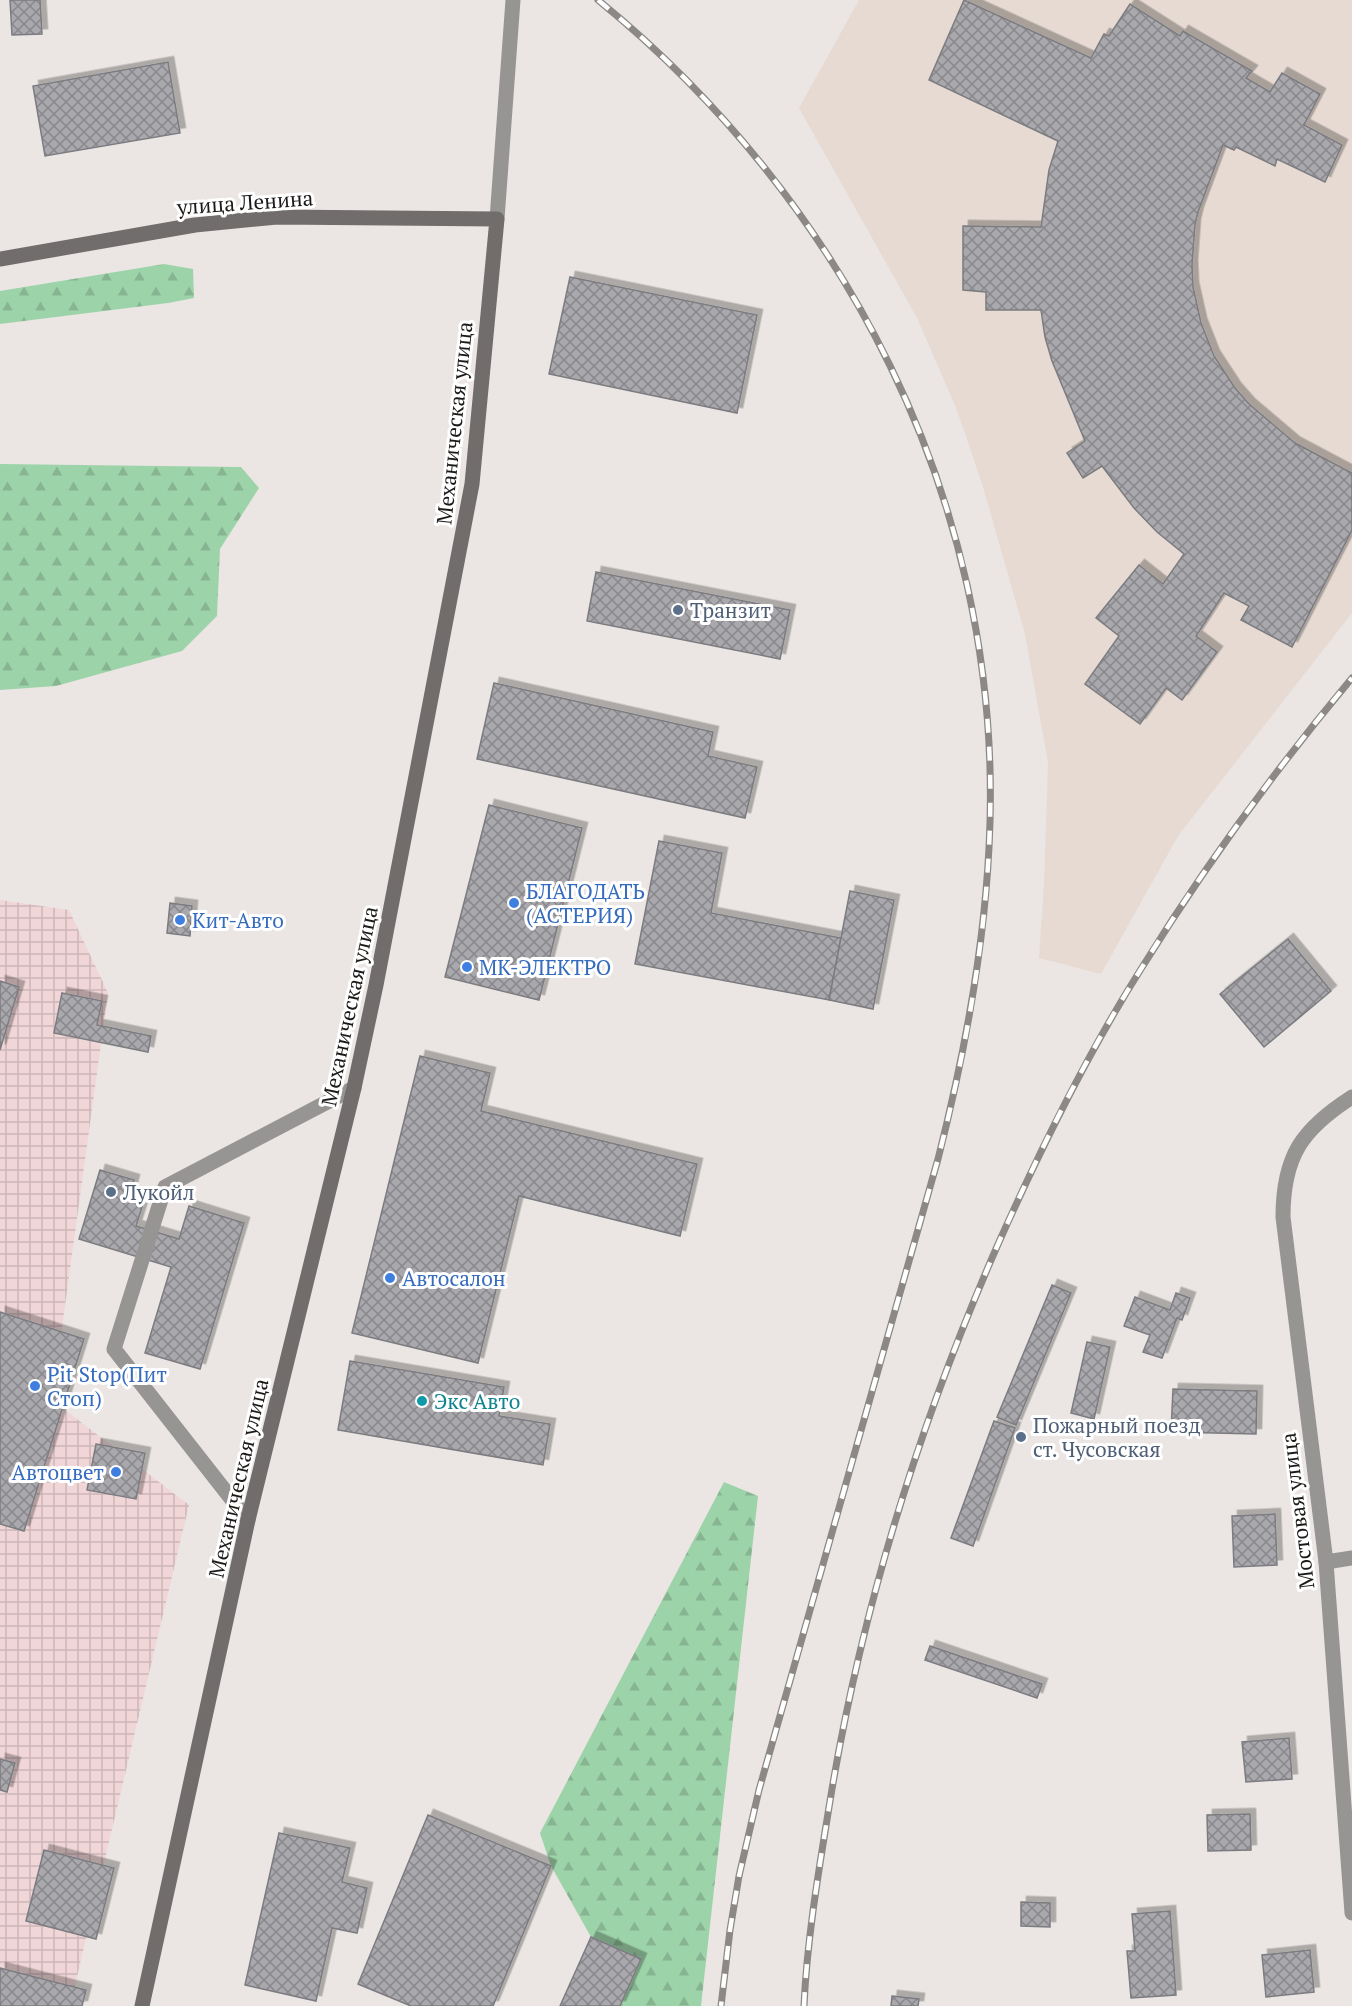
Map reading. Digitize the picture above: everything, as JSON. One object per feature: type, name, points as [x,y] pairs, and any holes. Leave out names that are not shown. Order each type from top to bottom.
[{"type":"main road","name":"улица Ленина","points":[[0,259],[195,225],[277,217],[496,219]]},
{"type":"main road","name":"Механическая улица","points":[[142,2006],[248,1520],[354,1088],[472,484],[496,219]]},
{"type":"street","name":"Механическая улица","points":[[496,219],[513,0]]},
{"type":"street","points":[[248,1520],[114,1349],[165,1187],[354,1088]]},
{"type":"street","name":"Мостовая улица","points":[[1352,1097],[1323,1117],[1304,1137],[1293,1157],[1286,1178],[1283,1217],[1326,1562],[1352,1913]]},
{"type":"street","points":[[1326,1562],[1352,1558]]},
{"type":"shaded area","points":[[859,0],[1352,0],[1352,613],[1178,836],[1101,974],[1039,958],[1048,763],[1025,634],[983,487],[957,410],[917,318],[799,108]]},
{"type":"shaded area","points":[[0,900],[69,910],[108,993],[52,1400],[189,1505],[70,2006],[0,2006]]},
{"type":"green space","points":[[164,264],[193,269],[194,298],[0,324],[0,291]]},
{"type":"green space","points":[[0,464],[241,467],[259,488],[220,549],[217,616],[182,651],[56,686],[0,690]]},
{"type":"green space","points":[[724,1482],[758,1496],[701,2006],[620,2006],[641,1959],[591,1937],[551,1866],[540,1833]]},
{"type":"building","points":[[10,0],[40,0],[42,34],[12,35]]},
{"type":"building","points":[[964,0],[1091,58],[1104,34],[1109,36],[1130,4],[1180,36],[1183,31],[1252,71],[1246,78],[1270,92],[1282,73],[1320,94],[1304,125],[1342,145],[1325,182],[1277,159],[1275,166],[1236,147],[1234,150],[1223,145],[1198,212],[1192,265],[1193,287],[1201,323],[1214,356],[1235,388],[1249,404],[1295,443],[1352,473],[1352,530],[1292,647],[1241,620],[1249,606],[1224,593],[1196,636],[1217,652],[1182,700],[1166,688],[1140,724],[1085,684],[1119,636],[1096,618],[1139,565],[1163,584],[1184,554],[1157,532],[1134,508],[1102,466],[1083,478],[1067,453],[1085,441],[1052,361],[1041,310],[986,310],[986,292],[963,290],[963,226],[1041,227],[1049,170],[1058,141],[929,80]]},
{"type":"building","points":[[168,62],[180,133],[45,156],[33,86]]},
{"type":"building","points":[[570,277],[757,315],[737,413],[549,374]]},
{"type":"building","points":[[596,572],[790,610],[780,659],[587,621]]},
{"type":"building","points":[[494,683],[713,732],[708,756],[757,767],[745,818],[477,759]]},
{"type":"building","name":"БЛАГОДАТЬ (АСТЕРИЯ)","points":[[489,805],[582,828],[539,1000],[445,977]]},
{"type":"building","points":[[659,841],[722,853],[711,913],[841,938],[829,1000],[635,964]]},
{"type":"building","points":[[850,891],[894,900],[873,1009],[829,1000]]},
{"type":"building","name":"Кит-Авто","points":[[170,903],[192,906],[190,936],[167,933]]},
{"type":"building","points":[[1288,939],[1331,991],[1264,1047],[1220,994]]},
{"type":"building","points":[[0,981],[19,987],[0,1050]]},
{"type":"building","points":[[62,993],[102,1001],[97,1025],[151,1036],[148,1052],[54,1033]]},
{"type":"building","points":[[420,1056],[490,1073],[481,1111],[697,1164],[680,1236],[519,1196],[478,1363],[352,1333]]},
{"type":"building","points":[[100,1170],[134,1180],[130,1197],[144,1201],[136,1226],[179,1239],[189,1206],[244,1223],[200,1369],[145,1353],[171,1267],[79,1239]]},
{"type":"building","points":[[1052,1285],[1071,1293],[1016,1425],[997,1417]]},
{"type":"building","points":[[1176,1293],[1190,1298],[1182,1320],[1177,1318],[1162,1358],[1143,1352],[1150,1335],[1124,1326],[1135,1297],[1170,1310]]},
{"type":"building","name":"Pit Stop(Пит Стоп)","points":[[0,1312],[84,1339],[24,1531],[0,1524]]},
{"type":"building","points":[[1087,1342],[1110,1347],[1094,1419],[1071,1413]]},
{"type":"building","name":"Экс Авто","points":[[350,1361],[504,1387],[499,1416],[550,1424],[543,1465],[338,1430]]},
{"type":"building","points":[[1173,1389],[1257,1391],[1256,1434],[1171,1432]]},
{"type":"building","points":[[994,1421],[1015,1428],[973,1546],[951,1538]]},
{"type":"building","name":"Автоцвет","points":[[96,1444],[145,1453],[136,1499],[87,1490]]},
{"type":"building","points":[[1275,1514],[1277,1565],[1234,1567],[1232,1516]]},
{"type":"building","points":[[930,1646],[1042,1684],[1037,1698],[925,1660]]},
{"type":"building","points":[[1289,1738],[1292,1779],[1246,1782],[1242,1742]]},
{"type":"building","points":[[0,1759],[15,1763],[7,1792],[0,1790]]},
{"type":"building","points":[[1250,1814],[1251,1850],[1208,1851],[1207,1815]]},
{"type":"building","points":[[428,1815],[551,1866],[493,2006],[411,2006],[358,1984]]},
{"type":"building","points":[[279,1833],[350,1848],[342,1882],[367,1888],[357,1933],[332,1928],[316,2001],[245,1985]]},
{"type":"building","points":[[44,1850],[114,1868],[96,1939],[26,1921]]},
{"type":"building","points":[[1021,1902],[1050,1903],[1050,1927],[1021,1926]]},
{"type":"building","points":[[1170,1911],[1176,1995],[1131,1998],[1127,1951],[1135,1951],[1132,1914]]},
{"type":"building","points":[[591,1937],[641,1959],[620,2006],[560,2006]]},
{"type":"building","points":[[1310,1950],[1314,1992],[1266,1997],[1262,1955]]},
{"type":"building","points":[[0,1968],[86,1990],[82,2006],[0,2006]]},
{"type":"building","points":[[892,1996],[919,1999],[918,2006],[891,2006]]},
{"type":"railway","points":[[598,0],[686,80],[765,168],[833,264],[890,366],[935,473],[967,586],[986,702],[990,822],[985,907],[980,950],[958,1076],[938,1159],[759,1790],[739,1876],[721,2006]]},
{"type":"railway","points":[[804,2006],[811,1927],[831,1795],[860,1652],[878,1582],[920,1444],[971,1309],[999,1242],[1048,1137],[1121,1002],[1190,893],[1241,820],[1352,678]]},
{"type":"place","name":"Транзит","points":[[678,610]]},
{"type":"place","name":"БЛАГОДАТЬ (АСТЕРИЯ)","points":[[514,903]]},
{"type":"place","name":"Кит-Авто","points":[[180,920]]},
{"type":"place","name":"МК-ЭЛЕКТРО","points":[[467,967]]},
{"type":"place","name":"Лукойл","points":[[111,1192]]},
{"type":"place","name":"Автосалон","points":[[390,1278]]},
{"type":"place","name":"Pit Stop(Пит Стоп)","points":[[35,1386]]},
{"type":"place","name":"Экс Авто","points":[[422,1401]]},
{"type":"place","name":"Пожарный поезд ст. Чусовская","points":[[1021,1437]]},
{"type":"place","name":"Автоцвет","points":[[116,1472]]}]
